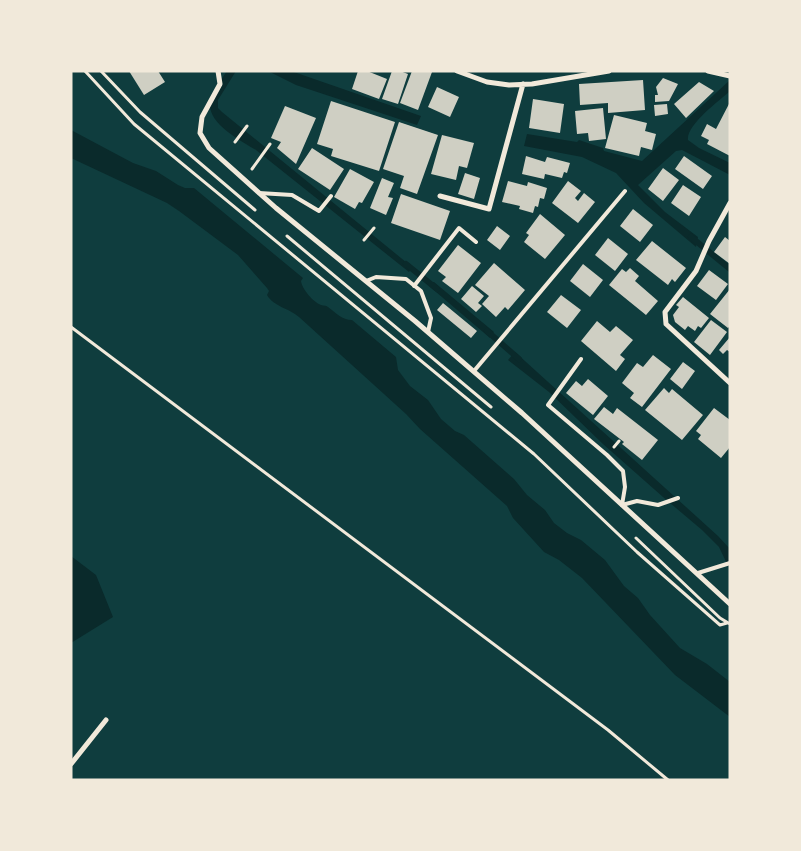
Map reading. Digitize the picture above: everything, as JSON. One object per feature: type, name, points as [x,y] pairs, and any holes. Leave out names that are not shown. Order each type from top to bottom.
[{"type":"street","points":[[218,71],[220,84],[202,116],[200,133],[208,148],[259,193],[474,371],[585,469],[730,604]]},
{"type":"street","points":[[456,71],[487,82],[509,84],[532,84],[577,74],[610,71]]},
{"type":"street","points":[[708,71],[729,76]]},
{"type":"street","points":[[440,196],[490,209],[523,84]]},
{"type":"street","points":[[729,205],[709,241],[696,271],[665,312],[666,324],[730,383]]},
{"type":"street","points":[[71,764],[106,720]]},
{"type":"lane","points":[[474,371],[625,191]]},
{"type":"lane","points":[[259,193],[292,195],[319,211],[331,196]]},
{"type":"lane","points":[[415,284],[459,228],[476,242]]},
{"type":"lane","points":[[366,281],[376,277],[399,278],[406,279],[415,284],[421,291],[430,318],[428,332]]},
{"type":"lane","points":[[582,360],[548,405],[607,455],[622,471],[625,487],[622,505],[637,502],[658,505],[678,498]]},
{"type":"lane","points":[[698,573],[730,563]]},
{"type":"path","points":[[85,71],[134,124],[534,454],[691,601],[720,625],[729,623]]},
{"type":"path","points":[[101,71],[140,112],[261,214]]},
{"type":"path","points":[[235,142],[247,126]]},
{"type":"path","points":[[250,171],[270,144]]},
{"type":"path","points":[[364,240],[374,228]]},
{"type":"path","points":[[284,233],[495,410]]},
{"type":"path","points":[[71,327],[608,730],[668,780]]},
{"type":"path","points":[[633,535],[714,612],[729,623]]},
{"type":"water","points":[[227,71],[236,71],[218,100],[218,108],[412,267],[409,272],[256,150],[223,128],[211,112],[210,103],[215,88]]},
{"type":"water","points":[[268,71],[291,71],[421,116],[417,125],[296,85]]},
{"type":"water","points":[[730,80],[730,91],[692,127],[688,140],[699,148],[730,163],[730,175],[682,150],[676,151],[638,185],[665,212],[698,237],[696,247],[644,203],[616,173],[582,157],[524,146],[527,134],[577,142],[579,140],[603,148],[604,151],[642,161]]},
{"type":"water","points":[[71,130],[133,163],[156,171],[178,185],[185,188],[194,188],[303,278],[301,281],[303,288],[315,301],[327,306],[336,314],[352,320],[396,357],[398,370],[410,386],[428,400],[441,419],[455,431],[464,435],[514,479],[527,495],[545,510],[554,523],[567,533],[581,540],[605,560],[624,586],[638,598],[650,615],[680,648],[707,664],[730,682],[730,717],[675,675],[582,578],[559,560],[544,552],[513,518],[507,506],[420,429],[406,414],[299,317],[270,299],[267,295],[269,291],[267,288],[238,255],[167,203],[71,158]]},
{"type":"water","points":[[432,282],[494,332],[490,338],[429,286]]},
{"type":"water","points":[[515,352],[718,536],[730,549],[730,570],[719,547],[702,530],[603,444],[549,392],[508,360]]},
{"type":"water","points":[[71,556],[96,575],[113,617],[71,643]]},
{"type":"building","points":[[129,71],[158,71],[165,82],[144,95]]},
{"type":"building","points":[[358,71],[367,71],[387,79],[379,99],[352,89]]},
{"type":"building","points":[[392,71],[408,74],[398,104],[382,99]]},
{"type":"building","points":[[412,71],[432,72],[418,110],[400,103]]},
{"type":"building","points":[[663,78],[678,84],[669,101],[655,102],[655,95],[658,95],[656,87]]},
{"type":"building","points":[[643,80],[645,110],[608,113],[608,103],[580,105],[579,84]]},
{"type":"building","points":[[699,82],[714,91],[686,118],[674,104]]},
{"type":"building","points":[[437,87],[459,97],[450,117],[428,107]]},
{"type":"building","points":[[533,99],[564,104],[560,133],[529,128]]},
{"type":"building","points":[[331,101],[395,122],[379,171],[331,156],[333,149],[317,144]]},
{"type":"building","points":[[730,102],[730,156],[707,144],[709,140],[701,136],[707,124],[716,129]]},
{"type":"building","points":[[667,104],[668,114],[655,116],[654,105]]},
{"type":"building","points":[[285,106],[316,118],[296,164],[277,148],[281,142],[271,138]]},
{"type":"building","points":[[603,108],[606,139],[589,141],[588,133],[577,134],[575,111]]},
{"type":"building","points":[[614,115],[647,123],[645,131],[656,134],[652,150],[641,147],[639,156],[605,148]]},
{"type":"building","points":[[399,122],[438,135],[417,194],[400,188],[404,176],[383,169]]},
{"type":"building","points":[[442,135],[474,143],[467,168],[459,166],[456,180],[431,174]]},
{"type":"building","points":[[312,148],[344,169],[330,190],[298,169]]},
{"type":"building","points":[[526,156],[545,162],[547,157],[570,163],[567,173],[564,172],[562,178],[545,174],[544,179],[522,174]]},
{"type":"building","points":[[684,156],[712,176],[703,189],[675,169]]},
{"type":"building","points":[[663,168],[679,180],[663,201],[648,189]]},
{"type":"building","points":[[350,169],[374,182],[362,203],[359,202],[355,209],[334,197]]},
{"type":"building","points":[[465,173],[480,178],[474,199],[458,194]]},
{"type":"building","points":[[382,178],[394,183],[388,197],[393,198],[386,215],[370,208]]},
{"type":"building","points":[[508,181],[527,186],[528,182],[547,188],[544,199],[540,198],[538,207],[535,206],[533,213],[519,209],[520,206],[502,202]]},
{"type":"building","points":[[568,181],[581,191],[575,198],[578,201],[584,193],[595,202],[578,223],[552,203]]},
{"type":"building","points":[[683,185],[701,197],[689,216],[671,203]]},
{"type":"building","points":[[401,194],[450,211],[440,240],[391,223]]},
{"type":"building","points":[[633,209],[653,225],[640,242],[620,226]]},
{"type":"building","points":[[540,214],[565,235],[545,259],[524,242],[529,235],[526,233]]},
{"type":"building","points":[[497,226],[510,236],[500,250],[487,240]]},
{"type":"building","points":[[725,237],[730,241],[730,264],[714,252]]},
{"type":"building","points":[[608,238],[628,254],[615,271],[595,255]]},
{"type":"building","points":[[652,241],[686,268],[675,282],[672,279],[668,285],[636,260]]},
{"type":"building","points":[[458,245],[481,263],[458,293],[442,281],[446,277],[438,271]]},
{"type":"building","points":[[494,263],[525,290],[508,310],[505,307],[496,317],[482,304],[489,296],[475,285]]},
{"type":"building","points":[[583,264],[603,280],[590,297],[570,281]]},
{"type":"building","points":[[630,268],[639,276],[635,281],[658,301],[646,315],[609,285],[622,269],[626,272]]},
{"type":"building","points":[[709,270],[728,284],[716,300],[697,286]]},
{"type":"building","points":[[472,286],[484,296],[478,303],[482,306],[476,312],[461,299]]},
{"type":"building","points":[[730,289],[730,326],[728,328],[710,314]]},
{"type":"building","points":[[561,295],[581,310],[567,328],[547,312]]},
{"type":"building","points":[[683,297],[709,318],[701,328],[698,326],[695,331],[688,326],[685,330],[675,322],[673,315],[679,307],[676,305]]},
{"type":"building","points":[[443,303],[477,331],[471,338],[437,310]]},
{"type":"building","points":[[711,320],[727,332],[710,355],[694,342]]},
{"type":"building","points":[[597,321],[610,332],[616,326],[633,340],[620,355],[625,359],[616,371],[581,341]]},
{"type":"building","points":[[730,337],[730,352],[727,350],[723,354],[719,350]]},
{"type":"building","points":[[653,355],[671,369],[642,407],[630,398],[634,393],[622,383],[637,363],[643,367]]},
{"type":"building","points":[[683,362],[695,371],[682,389],[670,379]]},
{"type":"building","points":[[588,379],[608,396],[593,415],[566,393],[576,381],[582,386]]},
{"type":"building","points":[[664,388],[669,393],[672,389],[703,415],[682,440],[645,410]]},
{"type":"building","points":[[604,407],[613,414],[617,408],[658,440],[642,460],[622,444],[624,442],[594,419]]},
{"type":"building","points":[[714,408],[730,420],[730,447],[721,458],[698,439],[701,435],[696,431]]},
{"type":"waterway","points":[[691,237],[730,269]]},
{"type":"waterway","points":[[406,264],[437,289]]},
{"type":"waterway","points":[[487,331],[519,359]]}]
